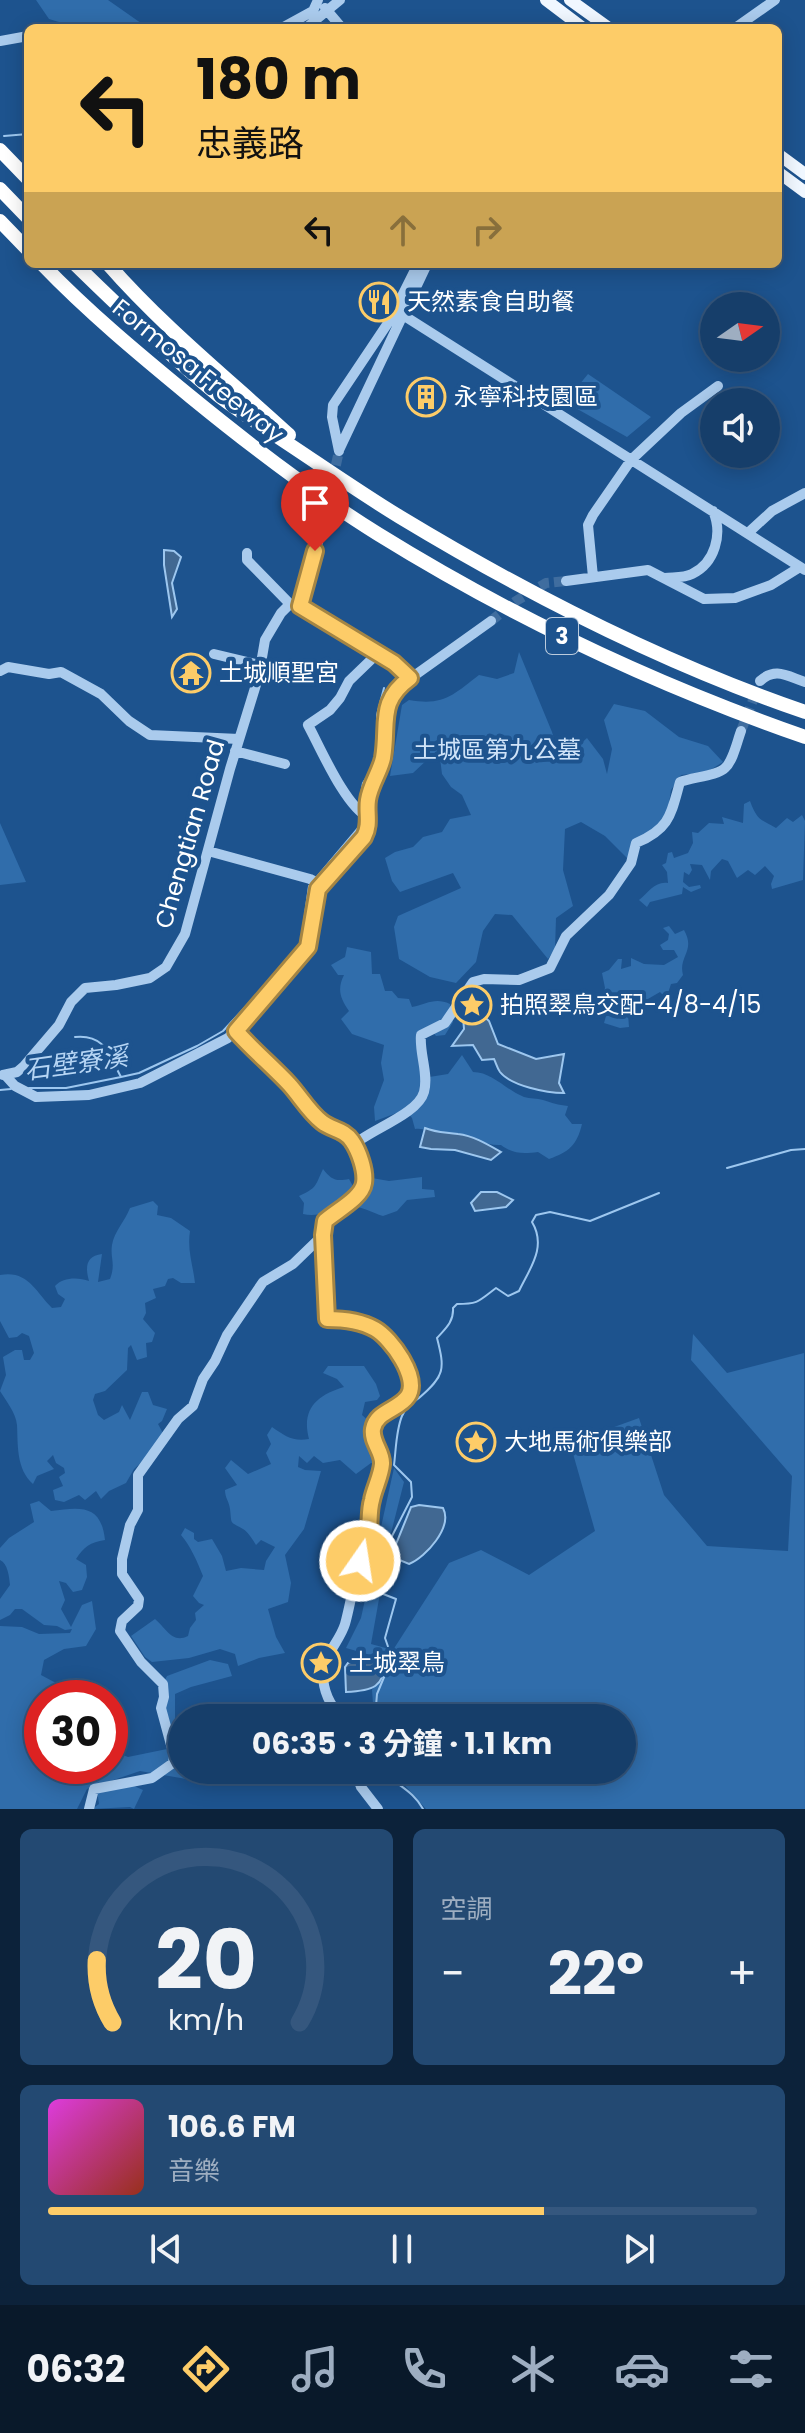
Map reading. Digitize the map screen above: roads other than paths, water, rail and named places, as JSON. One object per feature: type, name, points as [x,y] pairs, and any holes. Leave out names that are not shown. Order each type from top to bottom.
[{"type":"highway","points":[[0,150],[24,175]]},
{"type":"highway","points":[[0,189],[24,214]]},
{"type":"highway","points":[[0,221],[24,246]]},
{"type":"highway","name":"Formosa Freeway","points":[[46,268],[97,317],[206,409],[278,465],[376,533],[458,582],[560,635],[745,716],[805,737]]},
{"type":"highway","name":"Formosa Freeway","points":[[79,268],[159,344],[220,396],[328,471],[470,559],[567,611],[661,656],[805,712]]},
{"type":"highway","points":[[111,268],[134,294],[201,357],[328,471]]},
{"type":"main road","points":[[546,0],[573,24]]},
{"type":"main road","points":[[570,0],[603,24]]},
{"type":"main road","points":[[799,166],[805,174]]},
{"type":"main road","points":[[782,175],[805,192]]},
{"type":"street","points":[[311,24],[340,0]]},
{"type":"street","points":[[741,24],[775,0]]},
{"type":"street","points":[[289,24],[313,11],[318,1],[339,24]]},
{"type":"street","points":[[576,24],[582,9]]},
{"type":"street","points":[[0,41],[24,37]]},
{"type":"street","points":[[416,268],[398,312],[339,451],[332,417],[333,405],[398,312],[425,268]]},
{"type":"street","points":[[398,312],[802,569],[735,598],[704,599],[648,570],[566,581]]},
{"type":"street","points":[[593,577],[588,525],[631,460],[681,413],[718,386]]},
{"type":"street","points":[[343,391],[337,418],[342,423],[353,418]]},
{"type":"street","points":[[334,426],[347,432]]},
{"type":"street","points":[[748,533],[772,511],[805,493]]},
{"type":"street","points":[[665,578],[689,576],[713,555],[717,529],[713,511]]},
{"type":"street","name":"Chengtian Road","points":[[3,1076],[17,1072],[24,1066],[59,1025],[71,1002],[85,988],[150,978],[166,967],[185,934],[265,640],[281,613],[295,605],[323,524]]},
{"type":"street","points":[[247,553],[247,560],[295,605],[394,663],[410,678]]},
{"type":"street","points":[[363,813],[383,760],[389,700],[397,688],[491,621]]},
{"type":"street","points":[[3,1076],[28,1094],[43,1098],[80,1097],[140,1083],[184,1062],[236,1031],[308,947],[316,882],[364,837],[368,829],[363,813],[350,801],[308,725],[330,710],[349,681],[378,653]]},
{"type":"street","points":[[214,654],[260,665]]},
{"type":"street","points":[[0,671],[8,667],[49,674],[61,672],[101,694],[129,721],[150,735],[239,739]]},
{"type":"street","points":[[760,681],[774,672],[805,682]]},
{"type":"street","points":[[355,1144],[400,1116],[417,1103],[424,1092],[421,1035],[445,1023],[473,982],[484,979],[519,980],[550,968],[566,936],[609,895],[631,863],[636,843],[666,825],[680,782],[717,773],[727,767],[741,731]]},
{"type":"street","points":[[235,751],[285,764]]},
{"type":"street","points":[[208,851],[316,882]]},
{"type":"street","points":[[236,1031],[281,1075],[318,1118],[345,1132],[355,1144],[364,1182],[355,1198],[325,1221],[327,1319],[346,1320],[382,1334],[412,1379],[411,1392],[406,1400],[378,1418],[373,1427],[382,1466],[370,1505],[368,1535],[345,1624],[338,1642],[324,1662],[325,1691],[330,1704]]},
{"type":"street","points":[[89,1809],[94,1789],[152,1778],[173,1763],[174,1756],[161,1708],[163,1684],[141,1662],[120,1631],[122,1621],[138,1606],[139,1599],[122,1574],[122,1559],[130,1525],[138,1510],[138,1475],[178,1419],[193,1406],[203,1379],[227,1335],[263,1282],[293,1264],[323,1235]]},
{"type":"street","points":[[360,1784],[378,1809]]},
{"type":"waterway","points":[[4,136],[24,134]]},
{"type":"waterway","name":"石壁寮溪","points":[[377,740],[377,715],[384,688]]},
{"type":"waterway","name":"石壁寮溪","points":[[359,806],[363,783],[369,774]]},
{"type":"waterway","name":"石壁寮溪","points":[[316,878],[359,827],[360,816]]},
{"type":"waterway","name":"石壁寮溪","points":[[29,1088],[66,1088],[139,1073],[223,1031],[298,950],[309,886]]},
{"type":"waterway","points":[[75,1037],[100,1043],[121,1077]]},
{"type":"waterway","name":"石壁寮溪","points":[[0,1090],[11,1089]]},
{"type":"waterway","points":[[727,1168],[805,1149]]},
{"type":"waterway","points":[[376,1704],[377,1694],[392,1658],[385,1638],[396,1599],[378,1592],[374,1577],[389,1559],[391,1538],[412,1497],[411,1482],[394,1465],[398,1427],[405,1411],[438,1378],[442,1365],[437,1338],[450,1321],[453,1308],[457,1304],[478,1301],[496,1288],[508,1296],[519,1291],[537,1249],[538,1240],[532,1222],[536,1215],[550,1212],[590,1221],[659,1193]]},
{"type":"waterway","points":[[398,1784],[423,1809]]},
{"type":"tunnel","points":[[323,524],[339,451]]},
{"type":"tunnel","points":[[491,621],[546,583],[566,581]]},
{"type":"tunnel","points":[[741,731],[757,690]]},
{"type":"place","name":"天然素食自助餐","points":[[379,302]]},
{"type":"place","name":"永寧科技園區","points":[[426,397]]},
{"type":"place","name":"土城順聖宮","points":[[191,673]]},
{"type":"place","name":"拍照翠鳥交配-4/8-4/15","points":[[472,1005]]},
{"type":"place","name":"大地馬術俱樂部","points":[[476,1442]]},
{"type":"place","name":"土城翠鳥","points":[[321,1663]]},
{"type":"park label","name":"土城區第九公墓","points":[[497,750]]}]
